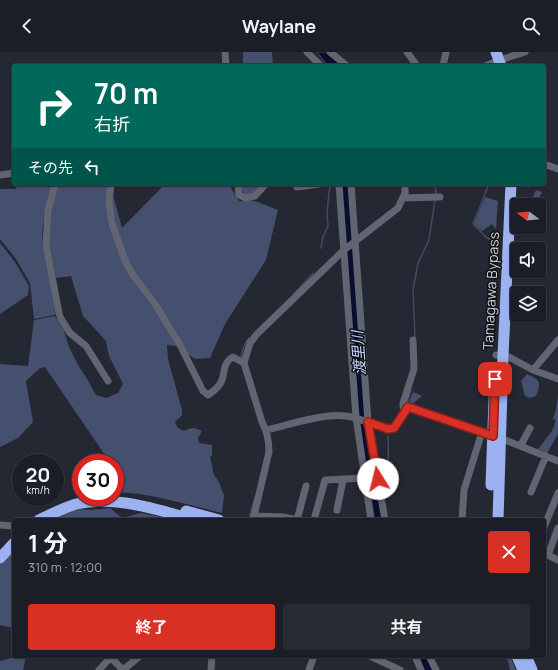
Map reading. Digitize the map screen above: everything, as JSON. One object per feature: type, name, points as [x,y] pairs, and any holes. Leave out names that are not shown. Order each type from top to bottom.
[{"type":"highway","name":"Tamagawa Bypass","points":[[491,518],[497,437],[504,186]]},
{"type":"highway","name":"Tamagawa Bypass","points":[[500,356],[511,186]]},
{"type":"highway","name":"Tamagawa Bypass","points":[[497,437],[498,518]]},
{"type":"highway","points":[[124,498],[148,501],[212,518]]},
{"type":"highway","points":[[33,518],[72,501]]},
{"type":"highway","points":[[43,518],[66,507],[78,504],[118,502],[187,518]]},
{"type":"highway","points":[[0,547],[12,532]]},
{"type":"highway","points":[[0,558],[12,545]]},
{"type":"highway","points":[[518,658],[523,670]]},
{"type":"highway","points":[[527,658],[532,670]]},
{"type":"street","points":[[225,52],[226,64]]},
{"type":"street","points":[[307,52],[319,64]]},
{"type":"street","points":[[330,52],[344,64]]},
{"type":"street","points":[[407,52],[416,64]]},
{"type":"street","points":[[444,64],[446,52]]},
{"type":"street","points":[[489,64],[499,59],[525,52]]},
{"type":"street","points":[[546,165],[558,169]]},
{"type":"street","points":[[0,175],[12,174]]},
{"type":"street","points":[[54,186],[48,211],[46,245],[59,313],[68,330],[86,346],[108,381]]},
{"type":"street","points":[[111,186],[109,201],[112,224],[126,263],[133,275],[155,304],[175,336],[203,392],[208,395],[219,386],[222,381],[225,364],[232,357],[242,362]]},
{"type":"street","points":[[238,186],[239,195],[246,198],[255,196],[264,186]]},
{"type":"street","points":[[339,186],[356,417],[371,518]]},
{"type":"street","points":[[351,186],[363,331],[368,422],[385,518]]},
{"type":"street","points":[[288,518],[253,518],[269,452],[266,430],[242,362],[250,343],[257,334],[355,240],[398,208],[405,193],[405,186]]},
{"type":"street","points":[[403,198],[436,197]]},
{"type":"street","points":[[350,332],[363,331]]},
{"type":"street","points":[[407,409],[403,407],[403,402],[414,369],[413,340]]},
{"type":"street","points":[[533,370],[558,340]]},
{"type":"street","points":[[500,356],[509,357],[533,370],[558,379]]},
{"type":"street","points":[[266,430],[336,415],[356,417],[388,429],[394,428],[408,407],[521,445],[558,461]]},
{"type":"street","points":[[521,445],[530,428]]},
{"type":"street","points":[[462,518],[464,490],[482,432]]},
{"type":"street","points":[[531,492],[546,456]]},
{"type":"street","points":[[315,518],[325,480],[364,478]]},
{"type":"street","points":[[337,510],[343,480]]},
{"type":"street","points":[[298,518],[306,486]]},
{"type":"street","points":[[546,522],[558,493]]},
{"type":"street","points":[[0,525],[12,529]]},
{"type":"street","points":[[558,528],[546,554],[558,560]]},
{"type":"street","points":[[99,670],[109,658]]},
{"type":"street","points":[[111,658],[123,670],[138,658]]},
{"type":"street","points":[[211,670],[212,658]]},
{"type":"street","points":[[309,670],[313,658]]},
{"type":"street","points":[[379,658],[400,670]]},
{"type":"street","points":[[416,658],[421,670]]},
{"type":"street","points":[[430,658],[436,670]]},
{"type":"shaded area","points":[[243,52],[272,52],[273,64],[243,64]]},
{"type":"shaded area","points":[[317,52],[327,52],[339,64],[326,64]]},
{"type":"shaded area","points":[[17,186],[52,186],[44,216],[42,240],[55,315],[34,319],[30,283],[16,259],[0,239],[0,189],[16,189]]},
{"type":"shaded area","points":[[57,186],[111,186],[122,228],[163,186],[232,186],[231,188],[239,201],[255,201],[278,210],[266,260],[225,324],[210,358],[195,359],[176,346],[167,345],[168,359],[182,410],[182,415],[175,422],[178,428],[184,431],[193,428],[202,431],[198,438],[199,443],[212,445],[212,456],[210,457],[214,475],[218,480],[224,495],[222,513],[156,497],[124,493],[124,454],[104,454],[45,367],[40,368],[26,381],[33,422],[18,438],[0,447],[0,364],[28,366],[34,320],[55,316],[64,331],[69,347],[78,365],[96,395],[106,398],[118,393],[123,384],[109,356],[106,341],[83,316],[71,276],[56,278],[49,244],[51,214]]},
{"type":"shaded area","points":[[241,186],[261,186],[256,193],[247,197],[241,189]]},
{"type":"shaded area","points":[[536,190],[542,192],[539,198],[532,198]]},
{"type":"shaded area","points":[[485,197],[498,201],[496,229],[492,224],[482,231],[474,224]]},
{"type":"shaded area","points":[[0,243],[15,262],[29,286],[28,295],[0,314]]},
{"type":"shaded area","points":[[527,374],[539,382],[539,388],[536,396],[530,398],[525,396],[521,381]]},
{"type":"shaded area","points":[[413,392],[422,396],[410,406],[408,405]]},
{"type":"shaded area","points":[[558,395],[558,434],[547,453],[538,449],[552,431],[556,420],[553,419]]},
{"type":"shaded area","points":[[110,508],[122,518],[56,518],[65,513],[78,509],[90,510]]},
{"type":"shaded area","points":[[141,513],[167,518],[122,518]]},
{"type":"shaded area","points":[[12,548],[12,628],[0,625],[0,561]]},
{"type":"shaded area","points":[[12,658],[26,658],[23,670],[0,670],[0,661]]},
{"type":"shaded area","points":[[506,658],[511,658],[516,670],[510,670],[508,661]]},
{"type":"waterway","points":[[321,248],[323,237],[328,226],[327,214],[330,186]]},
{"type":"waterway","name":"渡里川","points":[[346,186],[364,424],[381,518]]},
{"type":"waterway","points":[[435,186],[436,194]]},
{"type":"waterway","points":[[488,186],[473,224],[487,238],[495,241]]},
{"type":"waterway","points":[[415,338],[413,290],[418,263],[429,240],[435,200]]},
{"type":"waterway","points":[[293,295],[313,273]]},
{"type":"waterway","points":[[241,358],[242,352],[249,338]]},
{"type":"waterway","points":[[407,404],[411,390]]},
{"type":"waterway","points":[[383,491],[388,464],[388,436]]},
{"type":"waterway","points":[[248,518],[255,497]]},
{"type":"waterway","name":"渡里川","points":[[423,658],[428,670]]},
{"type":"route","points":[[378,479],[368,422],[388,429],[394,428],[408,407],[493,436],[495,379]]}]
